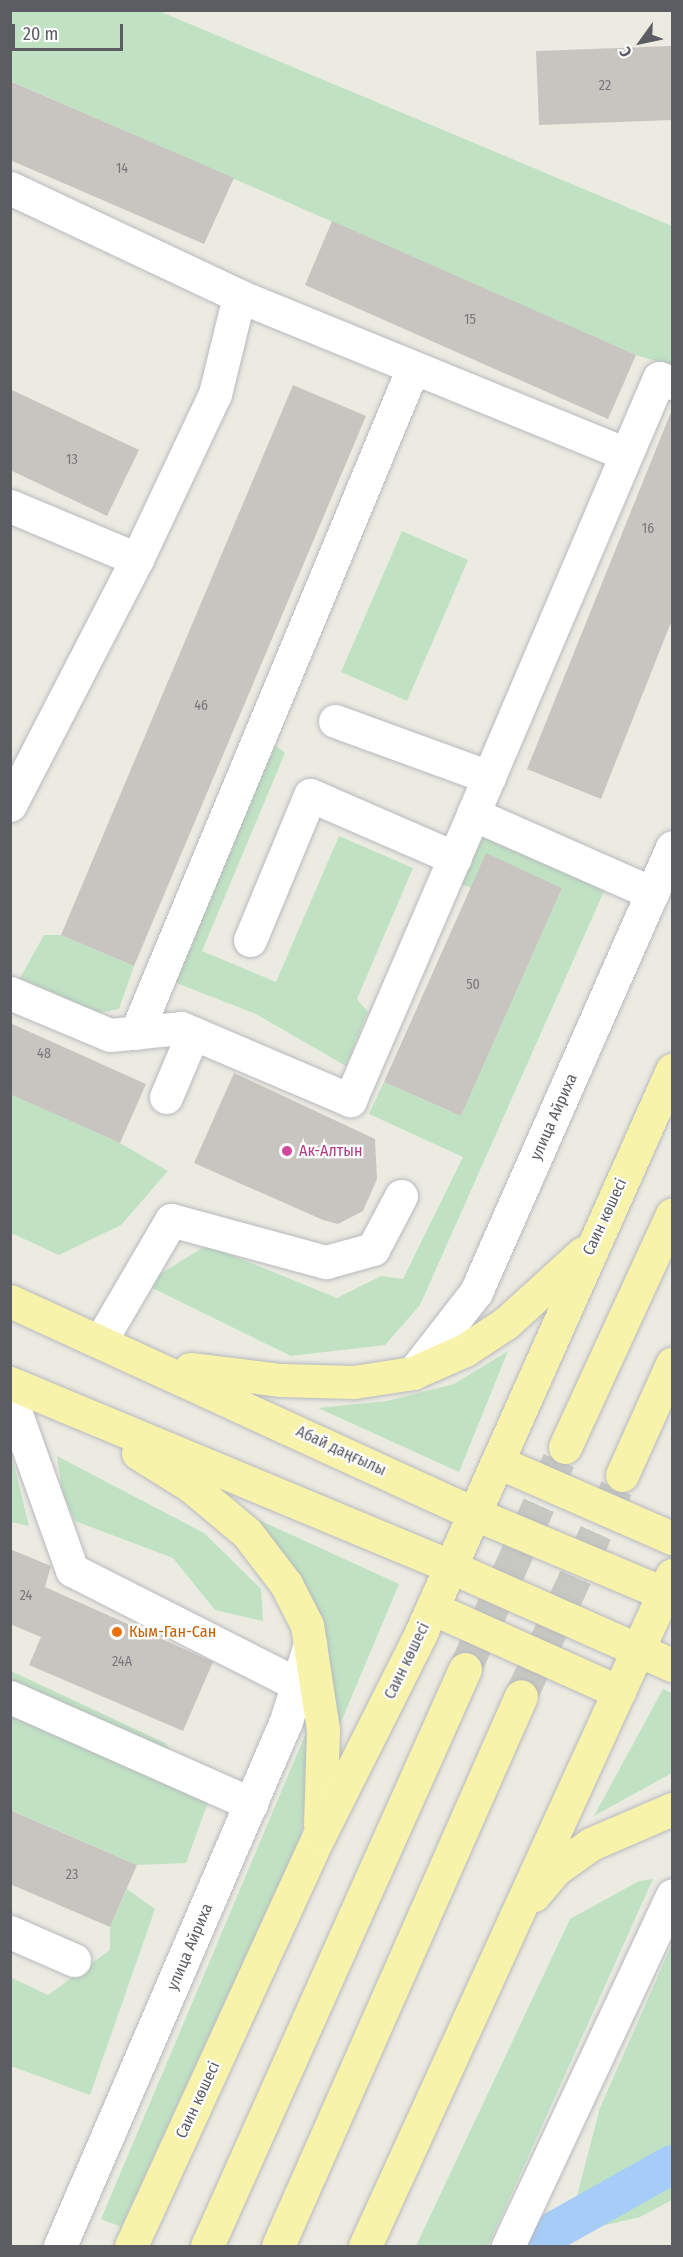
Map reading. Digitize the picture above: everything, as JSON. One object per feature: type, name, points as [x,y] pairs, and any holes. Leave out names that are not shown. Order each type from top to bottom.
[{"type":"main road","name":"Саин көшесі","points":[[131,2247],[319,1836],[451,1567],[591,1246],[672,1070]]},
{"type":"main road","points":[[565,1447],[672,1214]]},
{"type":"main road","points":[[150,1361],[281,1380],[354,1382],[413,1373],[465,1350],[506,1323],[591,1246]]},
{"type":"main road","name":"Абай даңғылы","points":[[10,1300],[150,1361],[475,1514],[670,1589]]},
{"type":"main road","points":[[622,1475],[672,1364]]},
{"type":"main road","points":[[10,1383],[451,1567],[672,1665]]},
{"type":"main road","points":[[55,1401],[191,1486],[247,1533],[286,1584],[307,1625],[323,1730],[319,1836]]},
{"type":"main road","points":[[498,1462],[672,1538]]},
{"type":"main road","points":[[366,2247],[512,1921],[639,1649],[670,1589]]},
{"type":"main road","points":[[432,1608],[619,1692]]},
{"type":"main road","points":[[207,2247],[465,1669]]},
{"type":"main road","points":[[278,2247],[521,1696]]},
{"type":"main road","points":[[512,1921],[556,1869],[591,1844],[672,1809]]},
{"type":"street","points":[[10,188],[239,296],[626,454]]},
{"type":"street","points":[[10,805],[137,559],[215,394],[239,296]]},
{"type":"street","points":[[136,1033],[413,368]]},
{"type":"street","points":[[10,993],[110,1035],[181,1028],[350,1100],[658,378],[672,383]]},
{"type":"street","points":[[10,506],[137,559]]},
{"type":"street","points":[[335,721],[489,777]]},
{"type":"street","points":[[250,940],[310,795],[455,858]]},
{"type":"street","points":[[473,814],[652,893]]},
{"type":"street","name":"улица Айриха","points":[[413,1373],[476,1292],[672,847]]},
{"type":"street","points":[[166,1097],[193,1033]]},
{"type":"street","points":[[101,1340],[171,1220],[326,1262],[373,1249],[400,1196]]},
{"type":"street","points":[[10,1397],[72,1570],[297,1684]]},
{"type":"street","name":"улица Айриха","points":[[60,2247],[251,1804],[310,1644]]},
{"type":"street","points":[[10,1697],[251,1804]]},
{"type":"street","points":[[508,2247],[672,1896]]},
{"type":"street","points":[[10,1932],[74,1960]]},
{"type":"green space","points":[[11,11],[159,11],[672,226],[672,366],[636,355],[11,81]]},
{"type":"green space","points":[[402,531],[468,560],[407,701],[341,672]]},
{"type":"green space","points":[[265,737],[285,753],[202,951],[276,982],[339,836],[413,868],[357,999],[368,1012],[346,1066],[256,1014],[166,979]]},
{"type":"green space","points":[[481,833],[605,889],[420,1305],[385,1345],[291,1356],[144,1284],[207,1245],[337,1298],[381,1276],[403,1279],[463,1157],[369,1114],[384,1082],[461,1116],[562,888],[486,854],[471,888],[458,883]]},
{"type":"green space","points":[[44,935],[61,935],[134,966],[119,1009],[98,1013],[20,978]]},
{"type":"green space","points":[[11,1094],[120,1143],[168,1171],[121,1225],[59,1255],[11,1233]]},
{"type":"green space","points":[[508,1351],[459,1472],[318,1408],[387,1401],[454,1384]]},
{"type":"green space","points":[[11,1453],[29,1526],[11,1522]]},
{"type":"green space","points":[[57,1456],[204,1533],[261,1589],[263,1621],[215,1610],[173,1558],[75,1521],[62,1492]]},
{"type":"green space","points":[[246,1514],[399,1584],[336,1734],[326,1641],[312,1607]]},
{"type":"green space","points":[[11,1671],[165,1743],[208,1802],[186,1863],[137,1865],[11,1810]]},
{"type":"green space","points":[[663,1689],[672,1693],[672,1773],[594,1816]]},
{"type":"green space","points":[[306,1733],[307,1791],[301,1835],[121,2227],[101,2219]]},
{"type":"green space","points":[[653,1879],[488,2246],[416,2246],[570,1919],[639,1881]]},
{"type":"green space","points":[[127,1889],[155,1909],[90,2095],[11,2066],[10,1977],[48,1995],[110,1950],[110,1927]]},
{"type":"green space","points":[[672,1944],[672,2200],[640,2217],[567,2234],[600,2108]]},
{"type":"building","points":[[672,46],[672,120],[539,125],[536,51]]},
{"type":"building","points":[[10,81],[234,178],[204,244],[10,160]]},
{"type":"building","points":[[332,221],[636,355],[608,419],[305,285]]},
{"type":"building","points":[[293,385],[366,416],[134,966],[61,935]]},
{"type":"building","points":[[10,389],[139,450],[107,516],[10,470]]},
{"type":"building","points":[[671,412],[672,620],[601,799],[527,769]]},
{"type":"building","points":[[486,853],[562,888],[461,1116],[384,1082]]},
{"type":"building","points":[[10,1023],[146,1084],[120,1143],[10,1094]]},
{"type":"building","name":"Ак-Алтын","points":[[234,1073],[375,1139],[377,1179],[363,1211],[338,1224],[323,1220],[194,1163]]},
{"type":"building","points":[[10,1549],[51,1566],[45,1587],[213,1662],[183,1731],[29,1665],[41,1637],[10,1624]]},
{"type":"building","points":[[10,1810],[137,1865],[110,1927],[10,1884]]},
{"type":"waterway","points":[[540,2238],[672,2164]]},
{"type":"tunnel","points":[[465,1669],[565,1447]]},
{"type":"tunnel","points":[[521,1696],[622,1475]]},
{"type":"place","name":"Ак-Алтын","points":[[287,1151]]},
{"type":"place","name":"Кым-Ган-Сан","points":[[117,1632]]}]
